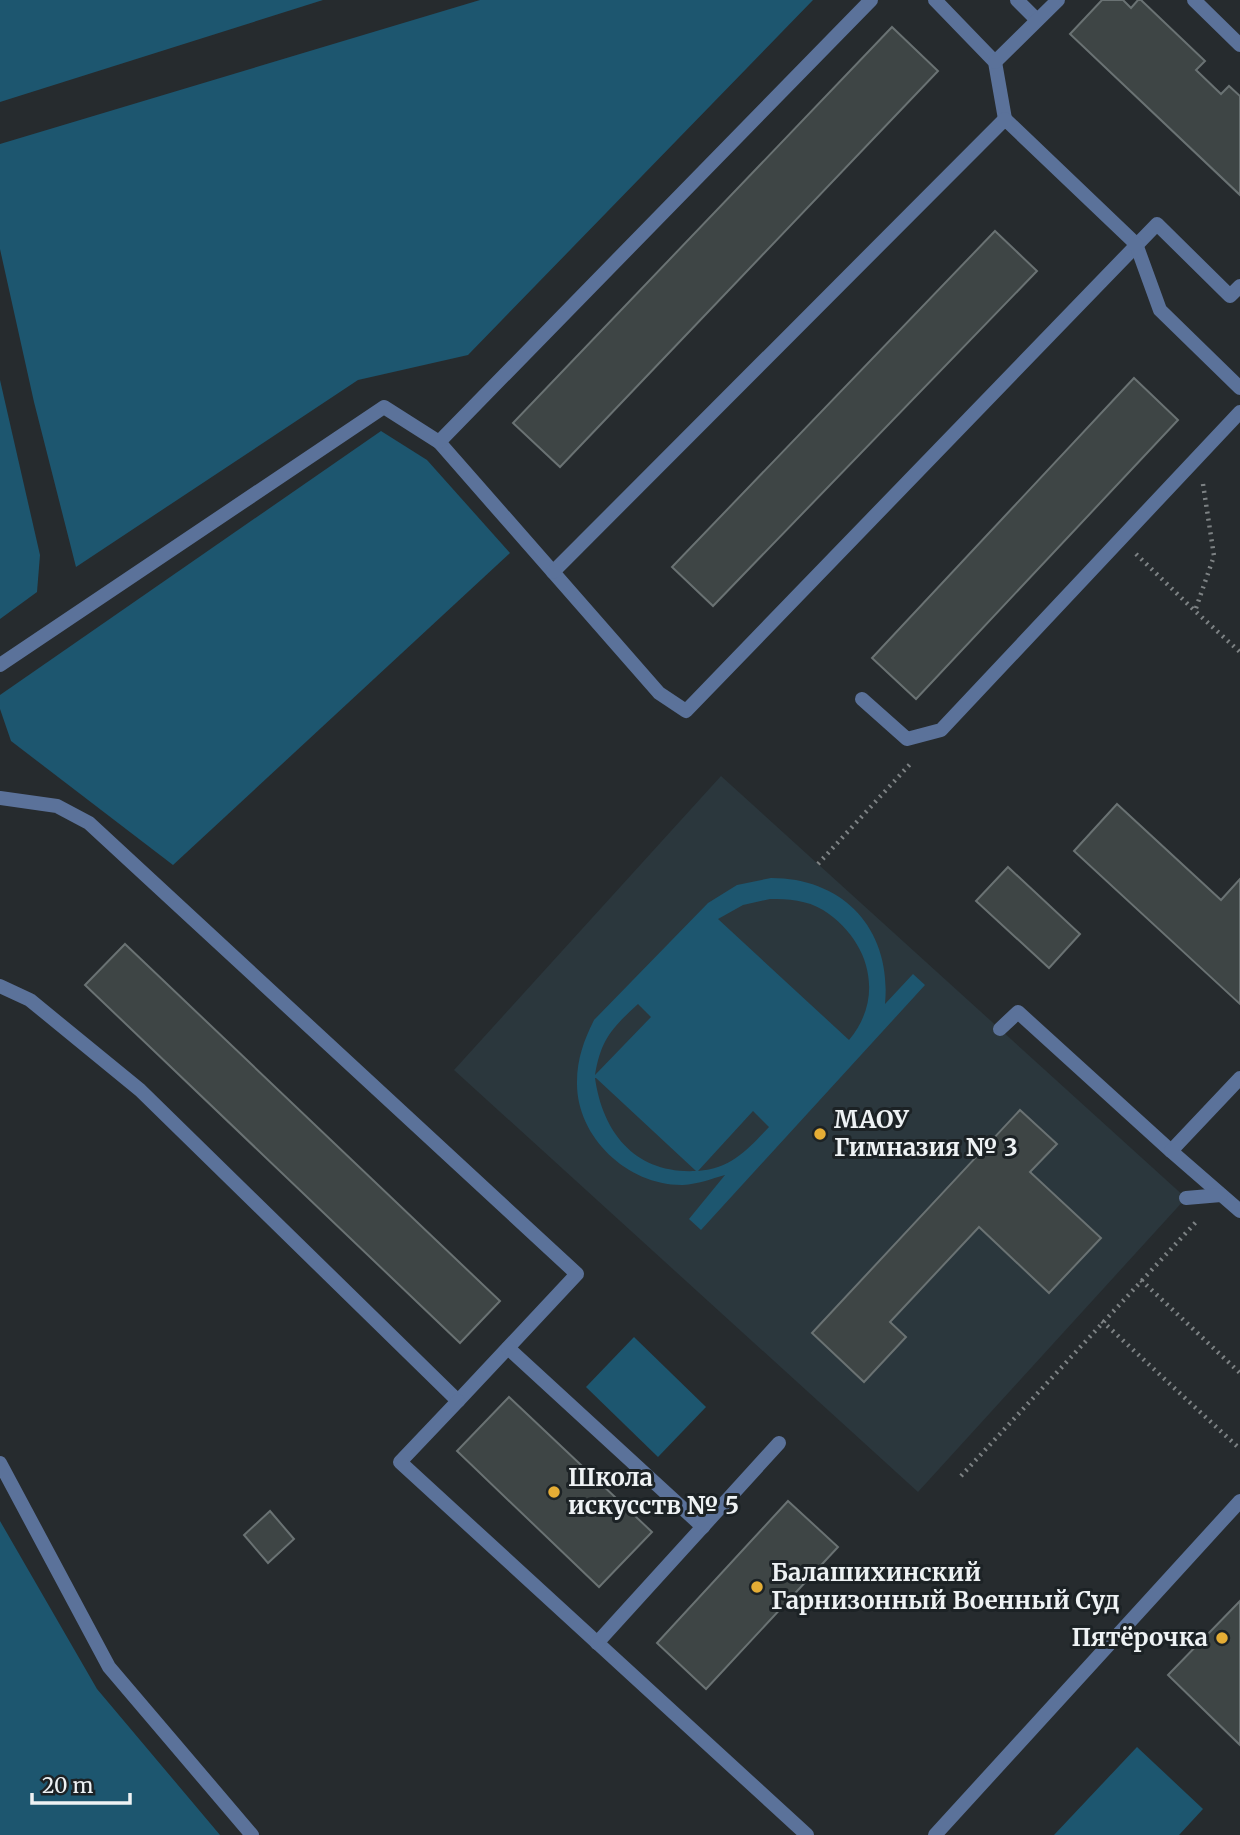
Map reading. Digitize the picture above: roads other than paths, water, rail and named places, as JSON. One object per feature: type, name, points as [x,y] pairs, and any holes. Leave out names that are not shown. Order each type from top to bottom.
[{"type":"street","points":[[439,442],[871,0]]},
{"type":"street","points":[[935,0],[995,62],[1005,119],[1136,244],[1160,310],[1240,388]]},
{"type":"street","points":[[1017,0],[1037,20]]},
{"type":"street","points":[[995,62],[1058,0]]},
{"type":"street","points":[[1194,0],[1240,45]]},
{"type":"street","points":[[553,572],[1005,119]]},
{"type":"street","points":[[0,665],[384,407],[439,442],[659,693],[686,712],[1157,224],[1230,296],[1240,286]]},
{"type":"street","points":[[862,699],[907,738],[941,730],[1240,412]]},
{"type":"street","points":[[0,798],[57,807],[89,823],[578,1274],[400,1462],[807,1835]]},
{"type":"street","points":[[0,986],[30,1000],[140,1090],[458,1401]]},
{"type":"street","points":[[1000,1030],[1018,1012],[1240,1211]]},
{"type":"street","points":[[1171,1151],[1240,1078]]},
{"type":"street","points":[[1186,1198],[1221,1195]]},
{"type":"street","points":[[508,1348],[703,1527]]},
{"type":"street","points":[[597,1643],[779,1443]]},
{"type":"street","points":[[0,1463],[109,1667],[252,1835]]},
{"type":"street","points":[[935,1835],[1240,1502]]},
{"type":"place","name":"МАОУ Гимназия № 3","points":[[820,1134]]},
{"type":"place","name":"Школа искусств № 5","points":[[554,1492]]},
{"type":"place","name":"Балашихинский Гарнизонный Военный Суд","points":[[757,1587]]},
{"type":"place","name":"Пятёрочка","points":[[1222,1638]]}]
